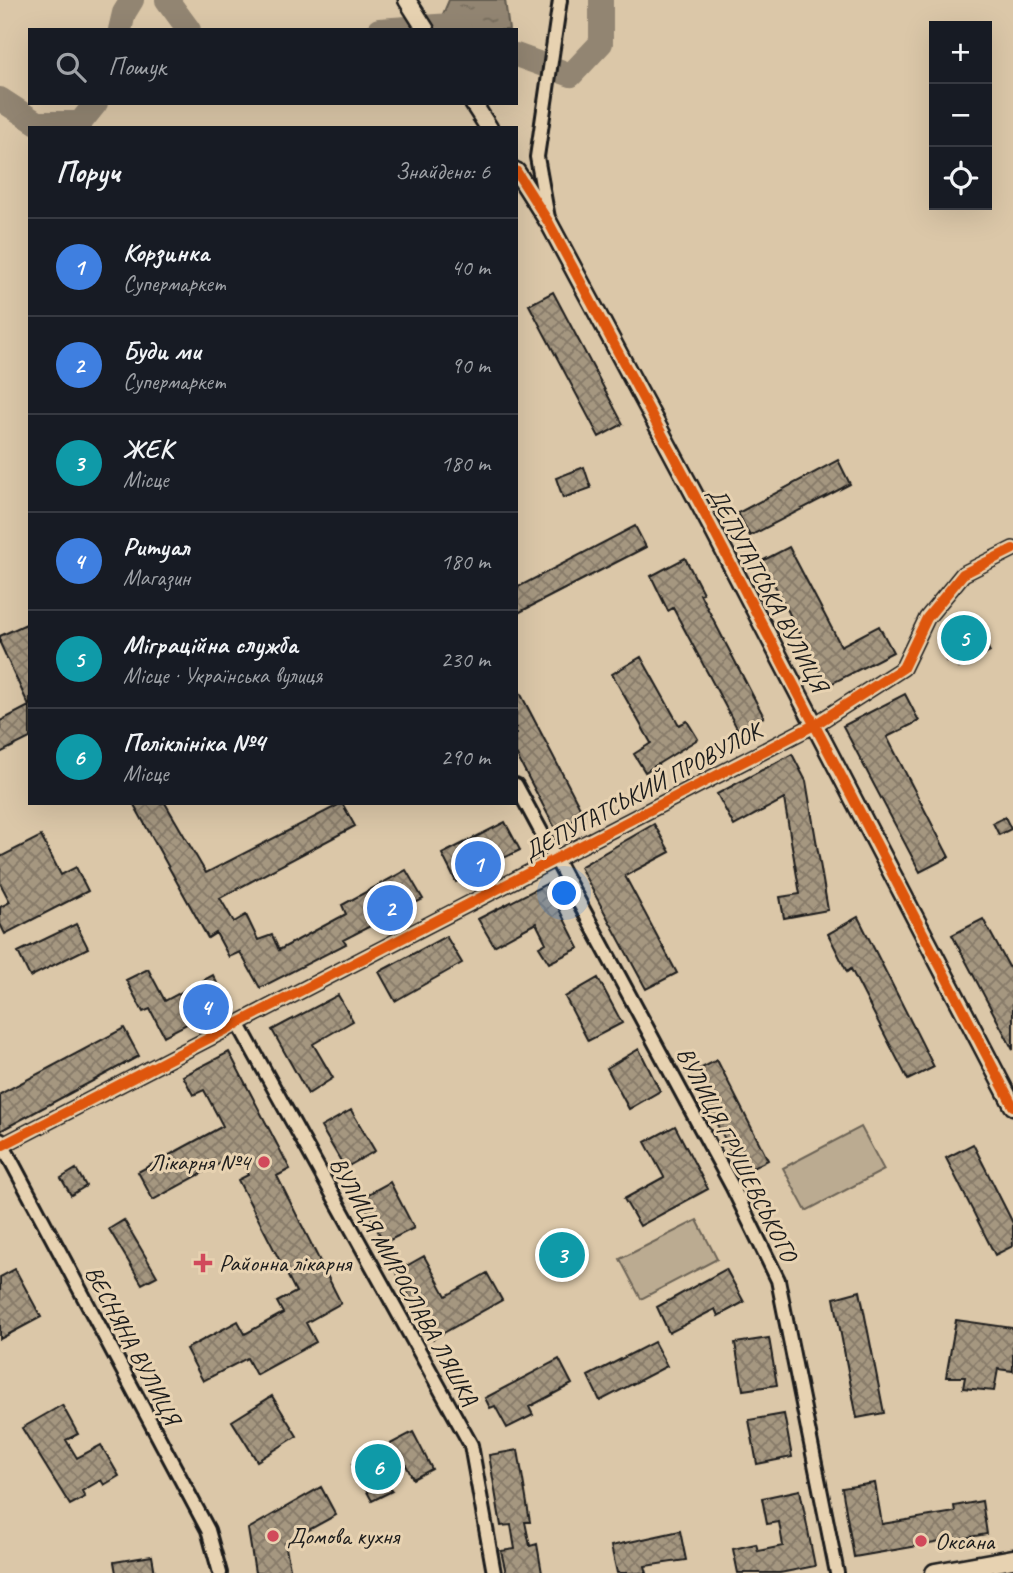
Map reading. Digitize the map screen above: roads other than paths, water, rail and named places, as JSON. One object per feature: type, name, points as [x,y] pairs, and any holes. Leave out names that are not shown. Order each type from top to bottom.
[{"type":"main road","points":[[934,1573],[1013,1559]]},
{"type":"street","points":[[407,0],[425,28]]},
{"type":"street","points":[[549,222],[537,157],[560,0]]},
{"type":"street","points":[[474,105],[488,126]]},
{"type":"street","name":"ДЕПУТАТСЬКА ВУЛИЦЯ","points":[[518,174],[549,222],[816,724],[1013,1106]]},
{"type":"street","name":"ДЕПУТАТСЬКИЙ ПРОВУЛОК","points":[[1,1143],[816,724],[903,668],[927,618],[963,574],[1013,549]]},
{"type":"street","name":"ВУЛИЦЯ ГРУШЕВСЬКОГО","points":[[518,789],[558,859],[779,1280],[837,1573]]},
{"type":"street","name":"ВУЛИЦЯ МИРОСЛАВА ЛЯШКА","points":[[238,1023],[471,1446],[494,1573]]},
{"type":"street","name":"ВЕСНЯНА ВУЛИЦЯ","points":[[1,1143],[208,1530],[220,1573]]},
{"type":"water","points":[[449,0],[505,0],[509,28],[438,26]]},
{"type":"waterway","points":[[120,28],[124,13],[132,0]]},
{"type":"waterway","points":[[167,0],[188,28]]},
{"type":"waterway","points":[[518,56],[571,75],[601,43],[601,0]]},
{"type":"waterway","points":[[408,28],[451,25],[456,28]]},
{"type":"waterway","points":[[0,99],[37,123],[80,123],[94,105]]},
{"type":"place","name":"Міграційна служба","points":[[964,638]]},
{"type":"place","name":"Корзинка","points":[[478,864]]},
{"type":"place","name":"Буди ми","points":[[390,908]]},
{"type":"place","name":"Ритуал","points":[[206,1007]]},
{"type":"place","name":"Лікарня №4","points":[[264,1162]]},
{"type":"place","name":"ЖЕК","points":[[562,1255]]},
{"type":"place","name":"Районна лікарня","points":[[203,1263]]},
{"type":"place","name":"Поліклініка №4","points":[[378,1467]]},
{"type":"place","name":"Домова кухня","points":[[273,1536]]},
{"type":"place","name":"Оксана","points":[[921,1541]]}]
